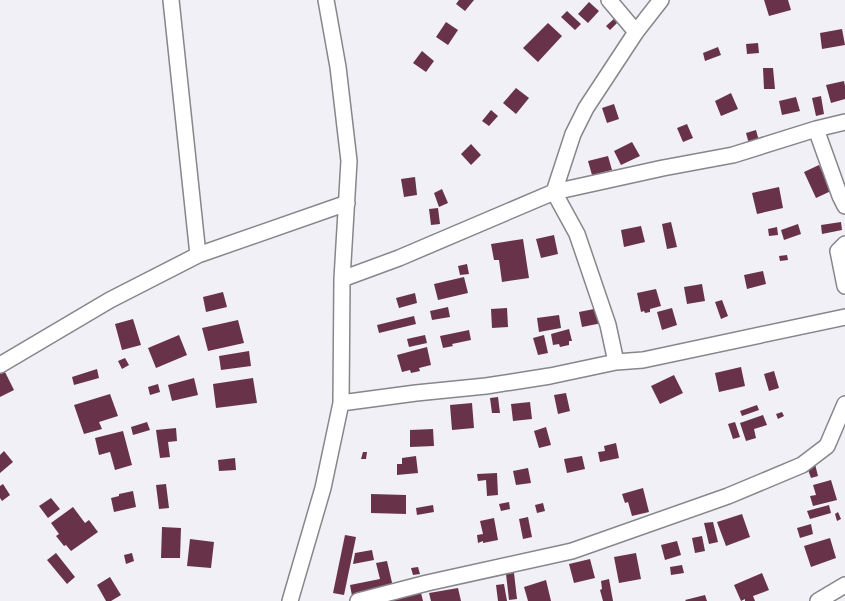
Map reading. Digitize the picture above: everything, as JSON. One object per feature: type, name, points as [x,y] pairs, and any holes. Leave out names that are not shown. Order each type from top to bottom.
[{"type":"street","points":[[172,0],[198,255]]},
{"type":"street","points":[[290,601],[323,488],[341,403],[342,279],[350,161],[338,68],[326,0]]},
{"type":"street","points":[[609,0],[636,32]]},
{"type":"street","points":[[616,362],[608,325],[577,234],[554,192],[572,134],[586,108],[636,32],[661,0]]},
{"type":"street","points":[[342,279],[399,258],[554,192],[733,155],[845,122]]},
{"type":"street","points":[[816,129],[845,206]]},
{"type":"street","points":[[0,365],[110,300],[198,255],[348,204]]},
{"type":"street","points":[[845,244],[838,252],[845,286]]},
{"type":"street","points":[[341,403],[486,386],[550,376],[616,362],[643,360],[845,317]]},
{"type":"street","points":[[358,601],[437,581],[572,551],[728,496],[802,465],[826,446],[845,404]]},
{"type":"street","points":[[818,601],[845,585]]},
{"type":"building","points":[[459,0],[474,0],[465,11],[456,4]]},
{"type":"building","points":[[764,0],[788,0],[791,10],[769,16]]},
{"type":"building","points":[[589,2],[599,11],[588,23],[578,14]]},
{"type":"building","points":[[567,11],[581,24],[575,30],[561,17]]},
{"type":"building","points":[[616,17],[619,21],[610,30],[606,26]]},
{"type":"building","points":[[446,22],[458,30],[448,45],[436,37]]},
{"type":"building","points":[[548,23],[562,36],[538,62],[523,48]]},
{"type":"building","points":[[842,29],[845,45],[822,49],[820,33]]},
{"type":"building","points":[[758,43],[759,53],[747,54],[746,44]]},
{"type":"building","points":[[718,47],[721,55],[705,61],[703,53]]},
{"type":"building","points":[[422,51],[434,61],[426,72],[413,63]]},
{"type":"building","points":[[763,68],[773,68],[775,89],[764,89]]},
{"type":"building","points":[[844,81],[845,99],[831,103],[826,85]]},
{"type":"building","points":[[516,88],[529,98],[516,114],[503,103]]},
{"type":"building","points":[[731,93],[738,109],[721,116],[715,101]]},
{"type":"building","points":[[821,96],[824,114],[816,116],[812,98]]},
{"type":"building","points":[[796,97],[800,111],[782,115],[779,101]]},
{"type":"building","points":[[614,104],[619,119],[607,123],[602,108]]},
{"type":"building","points":[[491,110],[498,116],[489,126],[482,121]]},
{"type":"building","points":[[687,124],[693,138],[683,142],[677,128]]},
{"type":"building","points":[[756,130],[759,141],[749,144],[746,133]]},
{"type":"building","points":[[632,142],[640,156],[621,165],[614,151]]},
{"type":"building","points":[[471,144],[481,155],[471,165],[461,154]]},
{"type":"building","points":[[608,156],[612,170],[592,175],[588,161]]},
{"type":"building","points":[[819,165],[831,191],[816,198],[804,172]]},
{"type":"building","points":[[415,177],[417,195],[404,197],[401,179]]},
{"type":"building","points":[[779,187],[783,208],[757,214],[752,193]]},
{"type":"building","points":[[442,189],[448,203],[439,207],[434,193]]},
{"type":"building","points":[[438,208],[440,224],[431,225],[429,209]]},
{"type":"building","points":[[671,222],[677,247],[667,249],[662,224]]},
{"type":"building","points":[[841,222],[842,230],[822,234],[821,225]]},
{"type":"building","points":[[798,224],[801,234],[784,240],[781,230]]},
{"type":"building","points":[[641,226],[645,242],[624,247],[621,230]]},
{"type":"building","points":[[777,227],[778,235],[769,236],[768,229]]},
{"type":"building","points":[[554,235],[558,254],[541,258],[536,239]]},
{"type":"building","points":[[523,239],[529,278],[502,282],[499,260],[494,260],[491,244]]},
{"type":"building","points":[[787,255],[788,260],[780,261],[779,256]]},
{"type":"building","points":[[467,264],[469,274],[460,275],[458,266]]},
{"type":"building","points":[[763,271],[766,284],[747,289],[744,275]]},
{"type":"building","points":[[464,277],[468,293],[438,300],[434,284]]},
{"type":"building","points":[[702,284],[705,301],[687,304],[684,287]]},
{"type":"building","points":[[656,289],[661,306],[650,309],[650,312],[641,312],[637,293]]},
{"type":"building","points":[[223,292],[227,307],[206,312],[203,297]]},
{"type":"building","points":[[415,293],[417,303],[399,308],[396,298]]},
{"type":"building","points":[[722,300],[728,316],[721,319],[715,302]]},
{"type":"building","points":[[448,307],[450,317],[432,320],[430,311]]},
{"type":"building","points":[[507,308],[508,327],[492,328],[491,309]]},
{"type":"building","points":[[599,308],[602,323],[582,327],[579,312]]},
{"type":"building","points":[[672,308],[677,325],[662,330],[657,312]]},
{"type":"building","points":[[559,315],[561,328],[539,332],[537,318]]},
{"type":"building","points":[[414,316],[416,324],[379,333],[377,325]]},
{"type":"building","points":[[133,319],[141,345],[122,350],[115,324]]},
{"type":"building","points":[[238,320],[244,343],[208,351],[202,328]]},
{"type":"building","points":[[569,329],[572,341],[569,341],[569,345],[560,347],[559,344],[553,345],[551,334]]},
{"type":"building","points":[[469,330],[471,340],[443,348],[440,336]]},
{"type":"building","points":[[179,335],[187,355],[156,368],[148,348]]},
{"type":"building","points":[[425,335],[427,343],[409,347],[407,339]]},
{"type":"building","points":[[544,335],[548,353],[538,355],[533,338]]},
{"type":"building","points":[[427,347],[431,365],[419,368],[420,371],[411,373],[410,370],[402,372],[397,355]]},
{"type":"building","points":[[249,351],[251,366],[221,370],[219,356]]},
{"type":"building","points":[[125,358],[129,365],[122,369],[118,361]]},
{"type":"building","points":[[741,367],[745,386],[719,392],[715,373]]},
{"type":"building","points":[[97,369],[99,378],[74,385],[72,377]]},
{"type":"building","points":[[774,371],[779,388],[769,391],[764,374]]},
{"type":"building","points":[[5,372],[14,390],[0,397],[0,374]]},
{"type":"building","points":[[674,375],[683,393],[660,404],[651,386]]},
{"type":"building","points":[[194,378],[198,395],[172,401],[168,385]]},
{"type":"building","points":[[253,378],[257,403],[216,408],[213,384]]},
{"type":"building","points":[[158,384],[160,392],[150,395],[148,387]]},
{"type":"building","points":[[566,393],[570,411],[558,414],[554,395]]},
{"type":"building","points":[[110,394],[118,416],[99,422],[102,429],[84,434],[74,405]]},
{"type":"building","points":[[498,397],[500,413],[492,413],[490,398]]},
{"type":"building","points":[[530,402],[532,419],[513,421],[511,404]]},
{"type":"building","points":[[472,403],[474,428],[452,430],[450,405]]},
{"type":"building","points":[[757,405],[759,410],[742,416],[740,411]]},
{"type":"building","points":[[782,412],[784,416],[778,419],[776,414]]},
{"type":"building","points":[[763,415],[767,425],[754,429],[756,438],[746,441],[740,423]]},
{"type":"building","points":[[147,422],[150,430],[133,435],[131,427]]},
{"type":"building","points":[[735,422],[740,437],[733,439],[728,424]]},
{"type":"building","points":[[546,427],[551,445],[539,448],[534,431]]},
{"type":"building","points":[[176,428],[177,441],[168,442],[170,457],[160,458],[156,430]]},
{"type":"building","points":[[433,429],[434,446],[410,447],[410,430]]},
{"type":"building","points":[[123,431],[132,465],[115,470],[110,452],[99,455],[95,438]]},
{"type":"building","points":[[616,443],[619,458],[600,462],[598,452],[605,451],[604,446]]},
{"type":"building","points":[[4,451],[13,462],[0,473],[0,455]]},
{"type":"building","points":[[363,452],[367,452],[366,459],[361,459]]},
{"type":"building","points":[[416,456],[418,473],[397,475],[397,464],[402,464],[402,458]]},
{"type":"building","points":[[582,456],[585,469],[567,473],[564,459]]},
{"type":"building","points":[[235,458],[236,470],[219,471],[218,460]]},
{"type":"building","points":[[815,464],[818,476],[811,478],[807,467]]},
{"type":"building","points":[[528,468],[531,483],[516,485],[513,471]]},
{"type":"building","points":[[497,473],[498,495],[487,496],[486,480],[478,481],[477,474]]},
{"type":"building","points":[[831,480],[837,500],[813,506],[810,496],[816,495],[813,485]]},
{"type":"building","points":[[3,484],[10,495],[2,501],[0,498],[0,486]]},
{"type":"building","points":[[166,484],[169,508],[159,509],[156,485]]},
{"type":"building","points":[[643,488],[649,512],[632,516],[628,502],[625,503],[622,494]]},
{"type":"building","points":[[133,491],[136,507],[114,512],[111,498]]},
{"type":"building","points":[[371,494],[406,495],[406,514],[371,513]]},
{"type":"building","points":[[51,498],[60,509],[48,518],[39,506]]},
{"type":"building","points":[[509,502],[510,509],[501,511],[499,504]]},
{"type":"building","points":[[543,503],[545,511],[537,513],[535,505]]},
{"type":"building","points":[[433,505],[434,512],[417,515],[416,508]]},
{"type":"building","points":[[829,505],[831,513],[810,519],[807,511]]},
{"type":"building","points":[[73,507],[85,523],[89,520],[98,532],[71,551],[56,536],[59,534],[51,523]]},
{"type":"building","points":[[838,512],[841,519],[837,521],[835,514]]},
{"type":"building","points":[[742,514],[750,537],[726,546],[717,522]]},
{"type":"building","points":[[528,517],[532,537],[523,539],[519,519]]},
{"type":"building","points":[[494,518],[498,540],[478,543],[477,535],[483,534],[480,521]]},
{"type":"building","points":[[713,522],[718,542],[709,544],[704,523]]},
{"type":"building","points":[[811,524],[813,534],[800,538],[797,528]]},
{"type":"building","points":[[162,527],[181,528],[180,558],[161,558]]},
{"type":"building","points":[[345,535],[356,537],[344,595],[333,593]]},
{"type":"building","points":[[702,536],[705,551],[695,553],[692,538]]},
{"type":"building","points":[[830,538],[836,558],[811,567],[804,546]]},
{"type":"building","points":[[190,539],[214,542],[211,568],[187,566]]},
{"type":"building","points":[[677,541],[681,555],[665,560],[661,545]]},
{"type":"building","points":[[372,550],[374,560],[353,564],[355,553]]},
{"type":"building","points":[[56,553],[75,577],[67,584],[47,560]]},
{"type":"building","points":[[132,553],[134,561],[126,564],[124,555]]},
{"type":"building","points":[[636,553],[641,579],[619,583],[614,557]]},
{"type":"building","points":[[590,559],[595,578],[574,583],[569,564]]},
{"type":"building","points":[[387,561],[393,587],[352,596],[350,585],[380,579],[376,563]]},
{"type":"building","points":[[682,565],[684,573],[671,575],[670,567]]},
{"type":"building","points":[[418,567],[420,574],[413,575],[411,568]]},
{"type":"building","points":[[514,573],[517,599],[509,600],[506,574]]},
{"type":"building","points":[[762,573],[769,590],[753,596],[755,601],[745,601],[745,599],[741,601],[734,585]]},
{"type":"building","points":[[110,577],[121,595],[111,601],[106,601],[97,585]]},
{"type":"building","points":[[609,579],[613,601],[603,601],[600,590],[602,589],[601,581]]},
{"type":"building","points":[[546,580],[551,601],[528,601],[524,587]]},
{"type":"building","points":[[504,584],[507,601],[498,601],[496,585]]},
{"type":"building","points":[[458,588],[461,601],[431,601],[429,593]]},
{"type":"building","points":[[421,593],[423,601],[390,601],[390,599]]},
{"type":"building","points":[[705,595],[707,601],[685,600]]}]
